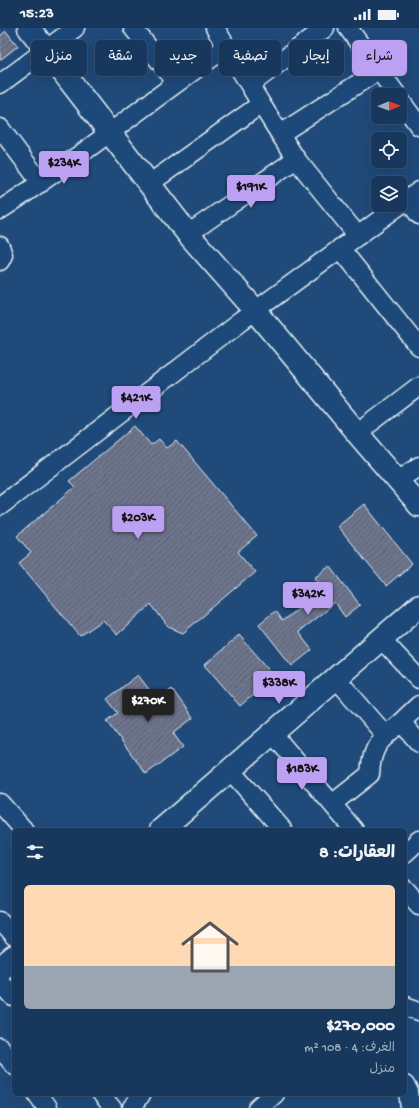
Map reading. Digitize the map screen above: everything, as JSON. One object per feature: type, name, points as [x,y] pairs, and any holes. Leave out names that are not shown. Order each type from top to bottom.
[{"type":"main road","points":[[29,28],[38,40]]},
{"type":"main road","points":[[65,76],[188,234],[256,311],[419,505]]},
{"type":"main road","points":[[163,828],[419,606]]},
{"type":"main road","points":[[0,969],[12,959]]},
{"type":"street","points":[[59,40],[75,28]]},
{"type":"street","points":[[132,28],[176,82]]},
{"type":"street","points":[[215,28],[223,40]]},
{"type":"street","points":[[250,85],[325,28]]},
{"type":"street","points":[[353,30],[360,40]]},
{"type":"street","points":[[0,210],[41,183],[110,133],[176,82],[219,52]]},
{"type":"street","points":[[0,84],[31,61]]},
{"type":"street","points":[[245,76],[296,158],[358,236]]},
{"type":"street","points":[[280,134],[370,76]]},
{"type":"street","points":[[383,76],[392,88]]},
{"type":"street","points":[[150,184],[261,104]]},
{"type":"street","points":[[407,110],[419,126]]},
{"type":"street","points":[[0,128],[41,183]]},
{"type":"street","points":[[188,234],[274,176],[296,158]]},
{"type":"street","points":[[407,200],[419,215]]},
{"type":"street","points":[[0,506],[139,398],[391,212]]},
{"type":"street","points":[[0,246],[3,255],[0,261]]},
{"type":"street","points":[[340,248],[419,347]]},
{"type":"street","points":[[357,433],[419,386]]},
{"type":"street","points":[[398,480],[419,466]]},
{"type":"street","points":[[381,639],[419,679]]},
{"type":"street","points":[[336,678],[386,736]]},
{"type":"street","points":[[332,804],[370,774],[370,761],[374,750],[386,736],[419,705]]},
{"type":"street","points":[[401,722],[419,742]]},
{"type":"street","points":[[272,733],[352,828]]},
{"type":"street","points":[[230,770],[276,828]]},
{"type":"street","points":[[0,803],[22,828]]},
{"type":"street","points":[[407,852],[419,840]]},
{"type":"street","points":[[407,891],[419,905]]},
{"type":"street","points":[[0,921],[12,935]]},
{"type":"street","points":[[0,982],[12,995]]},
{"type":"street","points":[[407,1007],[419,1011]]},
{"type":"street","points":[[0,1048],[12,1063]]},
{"type":"street","points":[[407,1089],[409,1093],[410,1108]]},
{"type":"street","points":[[38,1096],[47,1108]]},
{"type":"street","points":[[102,1096],[112,1108]]},
{"type":"street","points":[[132,1108],[140,1096]]},
{"type":"building","points":[[6,31],[18,46],[0,60],[0,36]]},
{"type":"building","points":[[135,426],[151,445],[159,439],[167,448],[177,441],[257,536],[238,552],[255,572],[183,633],[168,627],[151,604],[117,635],[103,620],[80,636],[19,563],[31,553],[17,536],[75,487],[69,481]]},
{"type":"building","points":[[364,504],[412,564],[386,586],[337,526]]},
{"type":"building","points":[[330,566],[360,605],[345,617],[335,603],[298,632],[312,650],[292,666],[259,624],[275,611],[282,621],[324,588],[315,577]]},
{"type":"building","points":[[239,635],[275,676],[240,706],[205,665]]},
{"type":"building","points":[[138,675],[157,700],[172,689],[193,718],[173,733],[183,747],[146,774],[107,721],[118,713],[107,699]]}]
